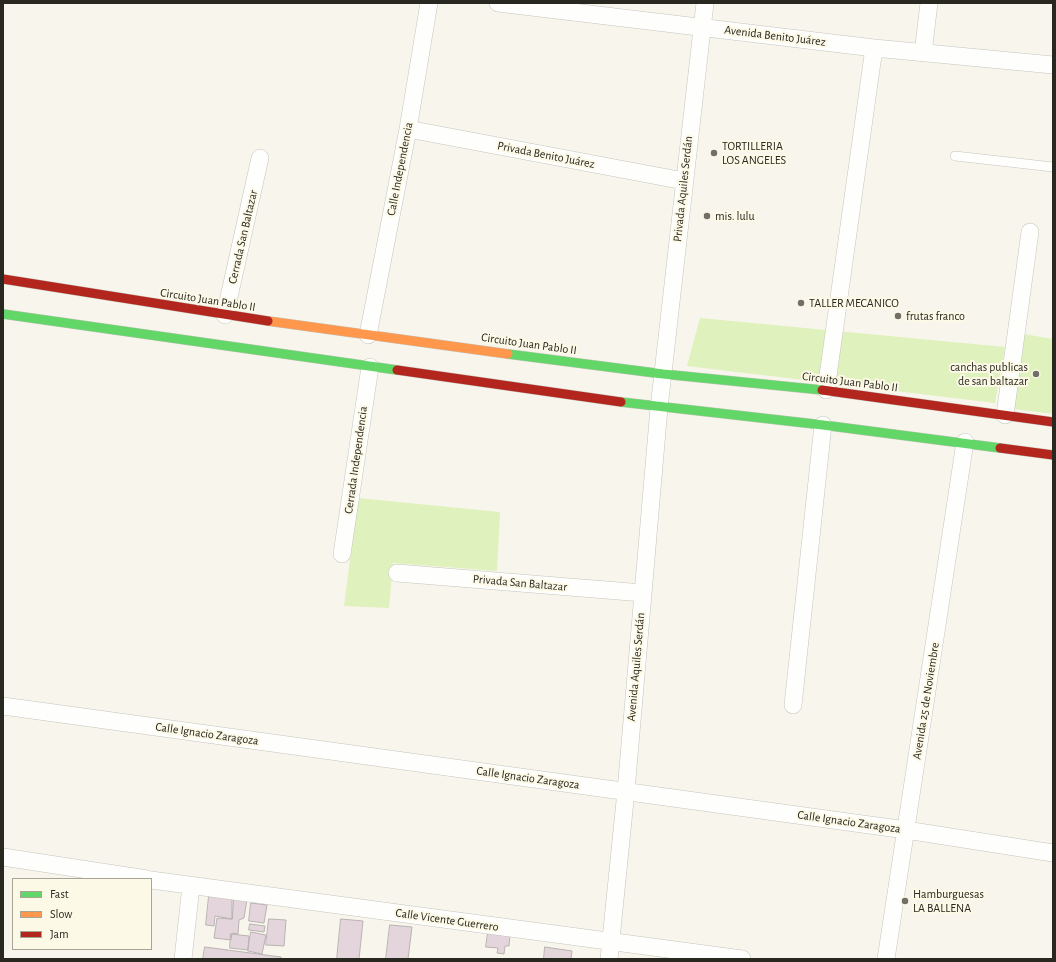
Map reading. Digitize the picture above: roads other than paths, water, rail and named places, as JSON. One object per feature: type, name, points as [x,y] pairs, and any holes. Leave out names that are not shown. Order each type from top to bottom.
[{"type":"main road","name":"Circuito Juan Pablo II","points":[[3,279],[225,315],[368,335],[663,374],[826,390],[1053,422]]},
{"type":"main road","points":[[3,314],[659,408],[823,425],[965,442],[1053,455]]},
{"type":"street","name":"Calle Independencia","points":[[368,335],[408,129],[430,3]]},
{"type":"street","name":"Avenida Benito Juárez","points":[[498,3],[874,48],[1053,65]]},
{"type":"street","name":"Privada Aquiles Serdán","points":[[663,374],[705,3]]},
{"type":"street","points":[[923,53],[929,3]]},
{"type":"street","points":[[826,390],[874,48]]},
{"type":"street","name":"Privada Benito Juárez","points":[[408,129],[684,182]]},
{"type":"street","name":"Cerrada San Baltazar","points":[[225,315],[260,158]]},
{"type":"street","points":[[1004,415],[1030,232]]},
{"type":"street","name":"Cerrada Independencia","points":[[342,554],[370,367]]},
{"type":"street","name":"Avenida Aquiles Serdán","points":[[609,959],[626,791],[663,374]]},
{"type":"street","points":[[793,705],[823,425]]},
{"type":"street","name":"Avenida 25 de Noviembre","points":[[886,959],[965,442]]},
{"type":"street","name":"Privada San Baltazar","points":[[397,573],[643,593]]},
{"type":"street","name":"Calle Ignacio Zaragoza","points":[[3,706],[906,830],[1053,853]]},
{"type":"street","points":[[3,857],[140,878]]},
{"type":"street","name":"Calle Vicente Guerrero","points":[[152,880],[306,906],[742,959]]},
{"type":"street","points":[[183,959],[191,886]]},
{"type":"lane","points":[[956,156],[1053,167]]},
{"type":"place","name":"TORTILLERIA LOS ANGELES","points":[[714,153]]},
{"type":"place","name":"mis. lulu","points":[[707,216]]},
{"type":"place","name":"TALLER MECANICO","points":[[801,303]]},
{"type":"place","name":"frutas franco","points":[[898,316]]},
{"type":"place","name":"canchas publicas de san baltazar","points":[[1036,374]]},
{"type":"place","name":"Hamburguesas LA BALLENA","points":[[905,901]]}]
